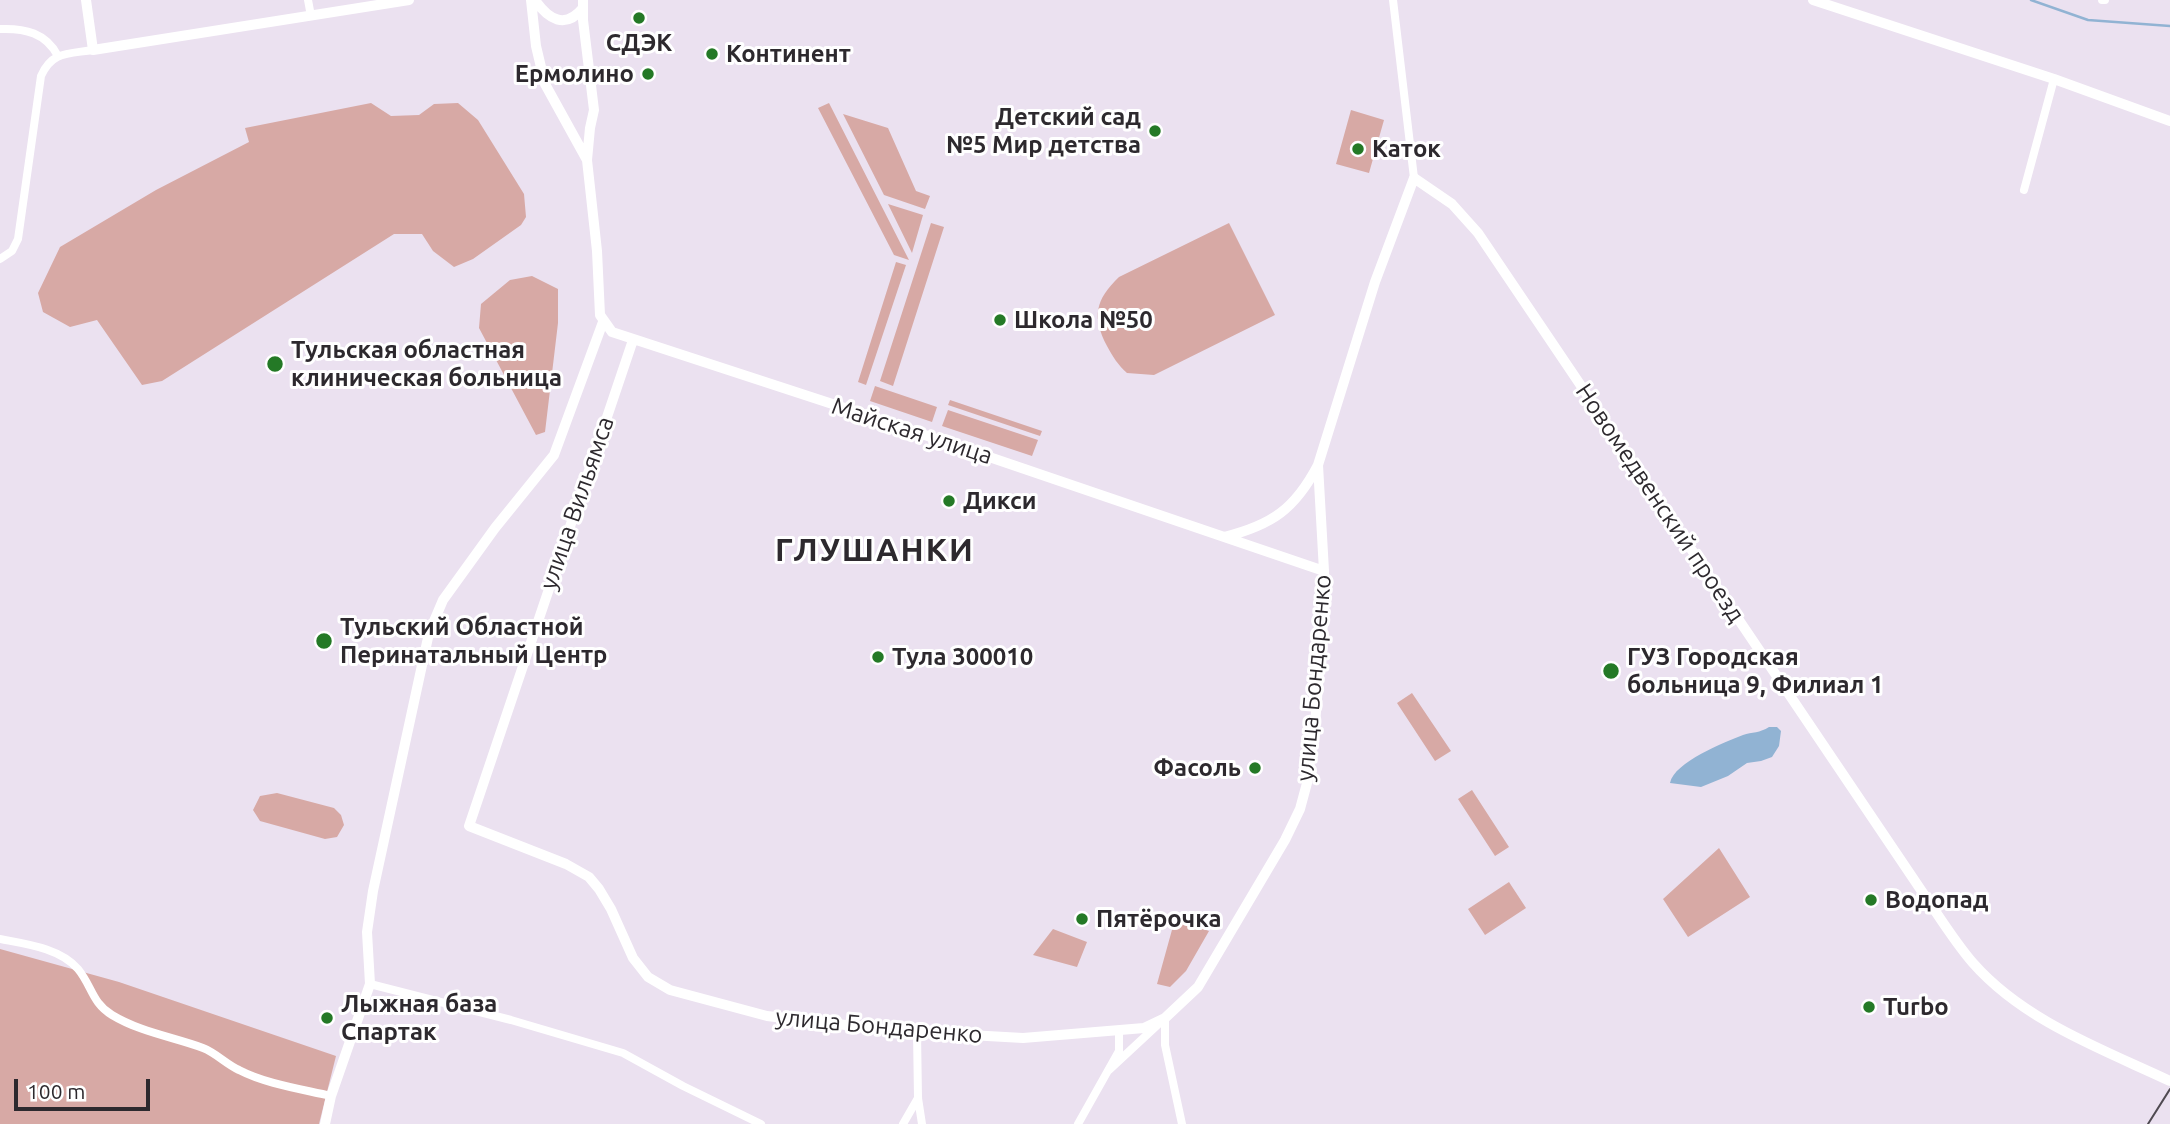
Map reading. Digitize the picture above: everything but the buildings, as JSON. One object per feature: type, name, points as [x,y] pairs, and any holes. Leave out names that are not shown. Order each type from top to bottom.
[{"type":"street","points":[[86,0],[93,51]]},
{"type":"street","points":[[308,0],[310,16]]},
{"type":"street","points":[[1,260],[12,251],[18,239],[41,76],[50,60],[58,55],[409,0]]},
{"type":"street","points":[[533,0],[548,17],[559,20],[570,19],[583,4]]},
{"type":"street","points":[[533,0],[536,46],[543,78],[587,160]]},
{"type":"street","name":"улица Бондаренко","points":[[469,826],[566,864],[589,877],[611,909],[633,958],[648,977],[670,990],[767,1016],[917,1032],[1023,1038],[1144,1028],[1165,1018],[1198,987],[1285,840],[1300,809],[1307,783],[1315,724],[1324,609],[1318,465],[1375,282],[1414,178],[1393,0]]},
{"type":"street","points":[[1813,0],[2054,79],[2170,121]]},
{"type":"street","points":[[325,1124],[331,1096],[370,984],[367,932],[373,891],[429,633],[443,600],[495,528],[554,455],[603,322],[600,315],[597,251],[587,160],[594,110],[583,4]]},
{"type":"street","points":[[0,29],[39,34],[48,40],[58,55]]},
{"type":"street","points":[[2024,190],[2054,79]]},
{"type":"street","points":[[564,121],[571,126],[590,128]]},
{"type":"street","name":"Новомедвенский проезд","points":[[1414,178],[1452,204],[1478,233],[1973,963],[2005,992],[2044,1020],[2170,1081]]},
{"type":"street","name":"Майская улица","points":[[603,322],[612,332],[633,341],[863,414],[1324,571]]},
{"type":"street","name":"улица Вильямса","points":[[469,826],[633,341]]},
{"type":"street","points":[[1223,537],[1256,527],[1282,511],[1304,490],[1318,465]]},
{"type":"street","points":[[0,939],[29,944],[65,957],[79,970],[97,1003],[113,1016],[167,1038],[205,1048],[240,1071],[331,1096]]},
{"type":"street","points":[[370,984],[551,1031],[623,1053],[761,1124]]},
{"type":"street","points":[[1110,1070],[1165,1018]]},
{"type":"street","points":[[1165,1018],[1165,1045],[1182,1124]]},
{"type":"street","points":[[1078,1124],[1119,1051],[1119,1030]]},
{"type":"street","points":[[917,1032],[918,1098],[922,1124]]},
{"type":"street","points":[[902,1124],[918,1098]]},
{"type":"shaded area","points":[[371,103],[391,116],[419,115],[434,104],[458,103],[478,120],[524,194],[526,217],[521,225],[473,259],[454,267],[433,251],[422,234],[394,234],[162,381],[142,385],[97,320],[70,327],[43,312],[38,293],[60,247],[156,190],[249,142],[245,128]]},
{"type":"shaded area","points":[[829,103],[909,260],[894,255],[818,108]]},
{"type":"shaded area","name":"Каток","points":[[1351,110],[1384,120],[1369,173],[1336,164]]},
{"type":"shaded area","points":[[843,114],[888,128],[916,191],[930,196],[925,209],[884,195]]},
{"type":"shaded area","points":[[888,204],[923,215],[912,253]]},
{"type":"shaded area","points":[[931,223],[944,227],[893,386],[880,381]]},
{"type":"shaded area","points":[[1229,223],[1275,315],[1154,375],[1127,373],[1111,354],[1099,326],[1098,309],[1105,293],[1119,277]]},
{"type":"shaded area","points":[[896,262],[906,265],[866,385],[858,382]]},
{"type":"shaded area","points":[[532,276],[558,289],[558,323],[545,432],[536,435],[479,328],[481,304],[510,280]]},
{"type":"shaded area","points":[[875,386],[937,407],[932,422],[870,401]]},
{"type":"shaded area","points":[[950,400],[1042,431],[1040,436],[948,405]]},
{"type":"shaded area","points":[[948,410],[1038,440],[1032,456],[942,426]]},
{"type":"shaded area","points":[[1412,693],[1451,751],[1435,761],[1397,703]]},
{"type":"shaded area","points":[[1472,790],[1509,847],[1495,856],[1458,799]]},
{"type":"shaded area","points":[[277,793],[334,808],[341,815],[344,825],[337,837],[325,839],[260,821],[253,810],[260,796]]},
{"type":"shaded area","points":[[1719,848],[1750,897],[1688,937],[1663,899]]},
{"type":"shaded area","points":[[1509,882],[1526,908],[1485,935],[1468,909]]},
{"type":"shaded area","points":[[1175,919],[1209,931],[1186,971],[1170,987],[1157,984]]},
{"type":"shaded area","points":[[1053,929],[1087,942],[1077,967],[1033,955]]},
{"type":"shaded area","points":[[0,949],[119,982],[336,1056],[319,1124],[0,1124]]},
{"type":"water","points":[[1777,727],[1781,731],[1779,746],[1772,757],[1747,763],[1728,776],[1701,787],[1670,783],[1674,775],[1690,760],[1735,738]]},
{"type":"waterway","points":[[2031,0],[2088,20],[2170,26]]},
{"type":"tram line","points":[[2148,1124],[2170,1089]]},
{"type":"place","name":"СДЭК","points":[[639,18]]},
{"type":"place","name":"Континент","points":[[712,54]]},
{"type":"place","name":"Ермолино","points":[[648,74]]},
{"type":"place","name":"Детский сад №5 Мир детства","points":[[1155,131]]},
{"type":"place","name":"Каток","points":[[1358,149]]},
{"type":"place","name":"Школа №50","points":[[1000,320]]},
{"type":"place","name":"Тульская областная клиническая больница","points":[[275,364]]},
{"type":"place","name":"Дикси","points":[[949,501]]},
{"type":"place","name":"Тульский Областной Перинатальный Центр","points":[[324,641]]},
{"type":"place","name":"Тула 300010","points":[[878,657]]},
{"type":"place","name":"ГУЗ Городская больница 9, Филиал 1","points":[[1611,671]]},
{"type":"place","name":"Фасоль","points":[[1255,768]]},
{"type":"place","name":"Водопад","points":[[1871,900]]},
{"type":"place","name":"Пятёрочка","points":[[1082,919]]},
{"type":"place","name":"Turbo","points":[[1869,1007]]},
{"type":"place","name":"Лыжная база Спартак","points":[[327,1018]]},
{"type":"district","name":"ГЛУШАНКИ","points":[[875,550]]}]
